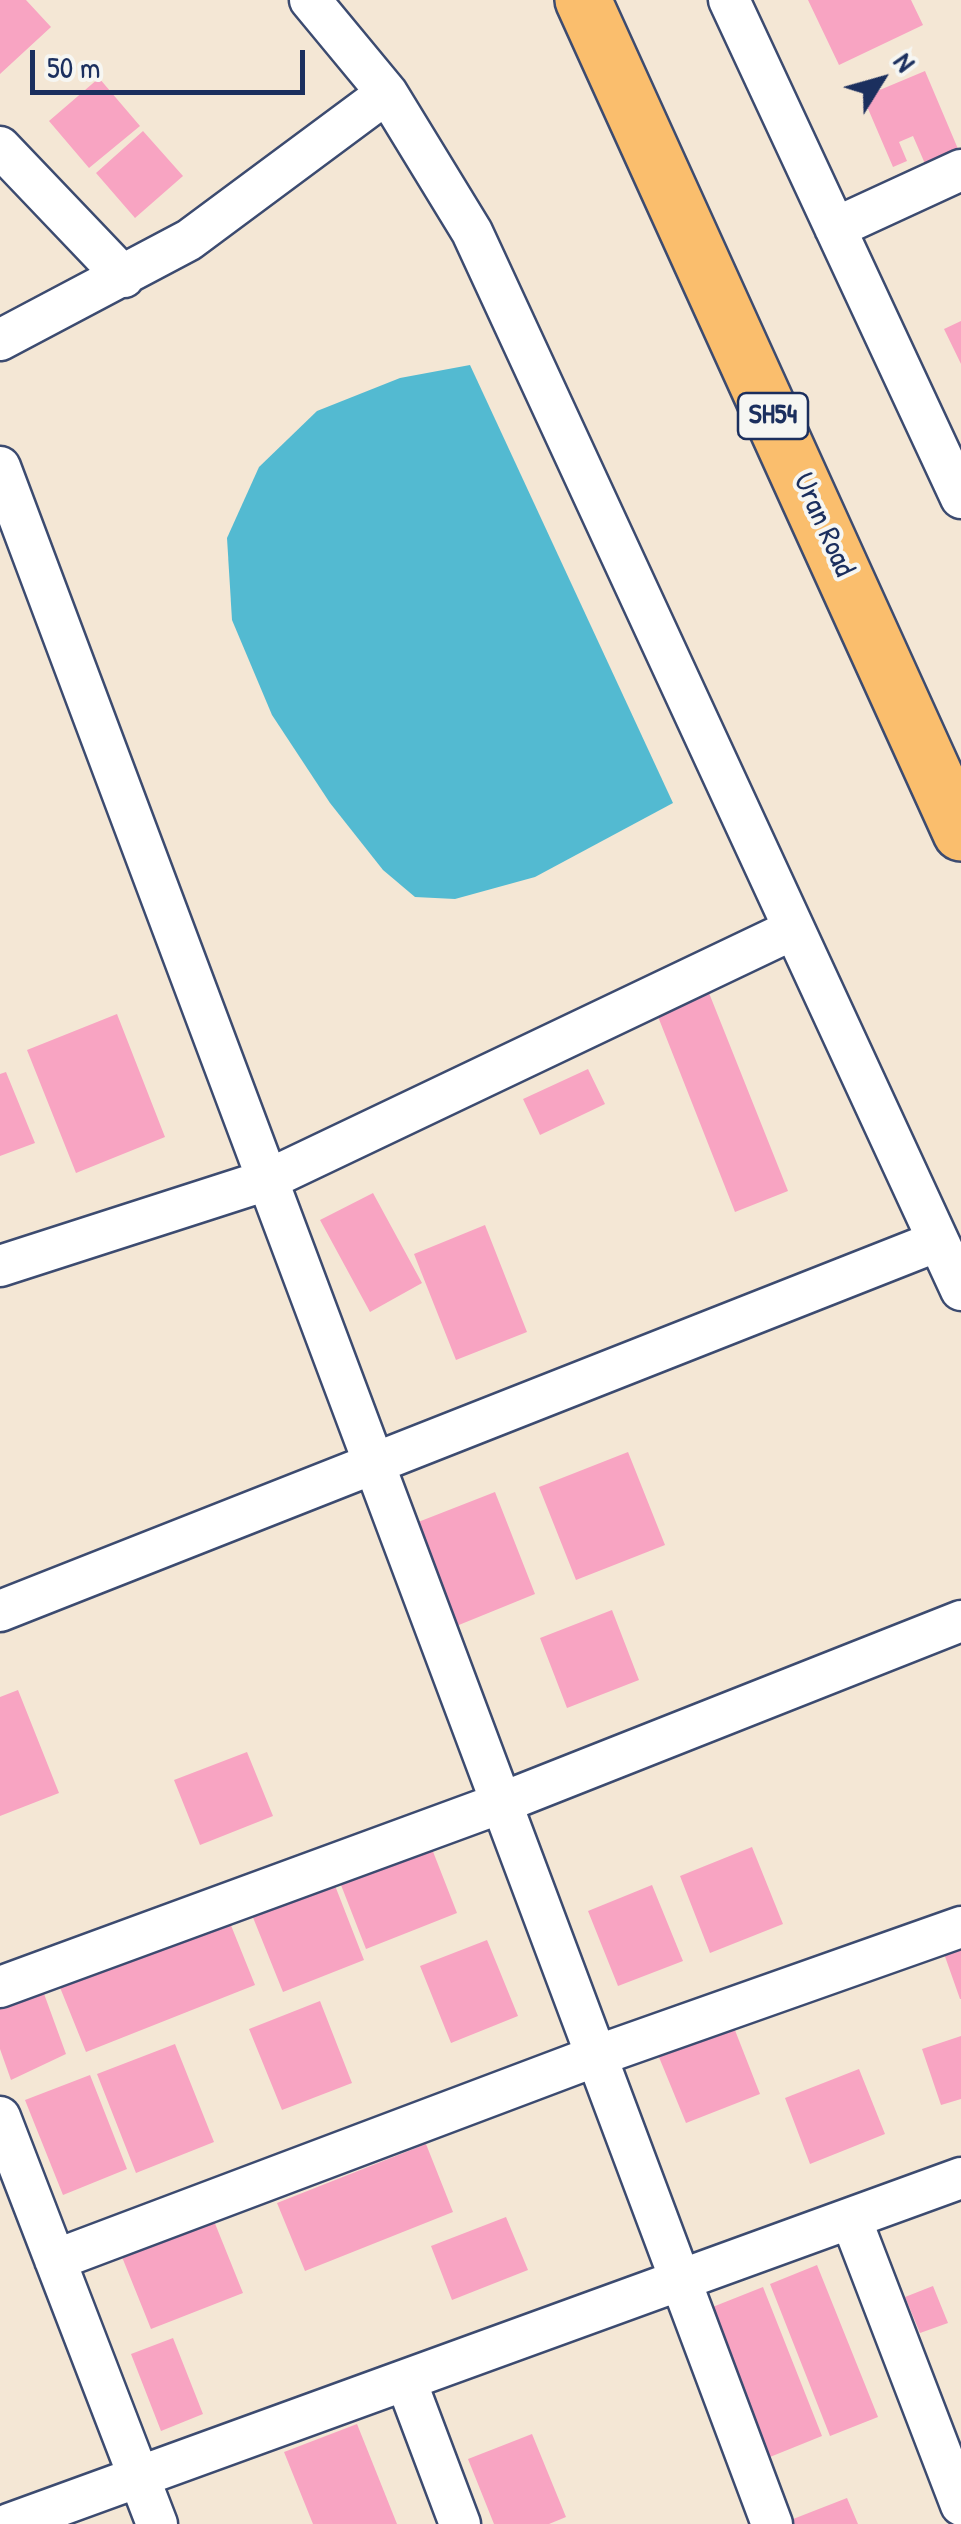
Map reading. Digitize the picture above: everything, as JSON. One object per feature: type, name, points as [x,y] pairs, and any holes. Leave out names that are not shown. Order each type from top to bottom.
[{"type":"main road","name":"Uran Road","points":[[583,0],[961,832]]},
{"type":"street","points":[[310,0],[387,92],[472,232],[961,1290]]},
{"type":"street","points":[[729,0],[961,498]]},
{"type":"street","points":[[0,340],[189,240],[387,92]]},
{"type":"street","points":[[0,147],[124,276]]},
{"type":"street","points":[[835,228],[961,170]]},
{"type":"street","points":[[0,466],[772,2524]]},
{"type":"street","points":[[1,1263],[268,1180],[794,929]]},
{"type":"street","points":[[0,1611],[938,1241]]},
{"type":"street","points":[[0,1987],[501,1803],[961,1621]]},
{"type":"street","points":[[55,2260],[596,2056],[961,1927]]},
{"type":"street","points":[[0,2117],[158,2524]]},
{"type":"street","points":[[9,2524],[961,2178]]},
{"type":"street","points":[[851,2219],[961,2505]]},
{"type":"street","points":[[406,2381],[460,2524]]},
{"type":"water","points":[[470,365],[673,803],[535,877],[455,899],[415,897],[383,870],[330,803],[272,715],[232,620],[227,538],[259,467],[317,411],[400,378]]},
{"type":"building","points":[[0,0],[26,0],[51,27],[0,74]]},
{"type":"building","points":[[808,0],[911,0],[923,25],[839,65]]},
{"type":"building","points":[[925,71],[961,156],[929,173],[913,136],[899,142],[907,161],[893,167],[863,97]]},
{"type":"building","points":[[99,78],[140,126],[89,168],[49,121]]},
{"type":"building","points":[[143,131],[183,176],[135,218],[96,173]]},
{"type":"building","points":[[961,321],[961,364],[944,329]]},
{"type":"building","points":[[707,988],[788,1191],[735,1212],[655,1009]]},
{"type":"building","points":[[117,1014],[165,1137],[76,1173],[27,1050]]},
{"type":"building","points":[[588,1069],[605,1104],[540,1135],[523,1099]]},
{"type":"building","points":[[6,1072],[35,1143],[0,1156],[0,1074]]},
{"type":"building","points":[[373,1193],[422,1283],[370,1312],[320,1220]]},
{"type":"building","points":[[485,1225],[527,1332],[456,1360],[414,1254]]},
{"type":"building","points":[[628,1452],[665,1545],[576,1580],[539,1487]]},
{"type":"building","points":[[495,1492],[535,1594],[449,1629],[408,1526]]},
{"type":"building","points":[[612,1610],[639,1680],[567,1708],[540,1638]]},
{"type":"building","points":[[18,1690],[59,1793],[0,1816],[0,1697]]},
{"type":"building","points":[[247,1752],[273,1816],[200,1845],[174,1780]]},
{"type":"building","points":[[752,1847],[783,1924],[710,1953],[680,1876]]},
{"type":"building","points":[[432,1849],[457,1913],[366,1949],[341,1885]]},
{"type":"building","points":[[334,1883],[364,1960],[283,1992],[252,1915]]},
{"type":"building","points":[[652,1885],[683,1961],[618,1986],[588,1911]]},
{"type":"building","points":[[228,1918],[255,1985],[86,2052],[59,1985]]},
{"type":"building","points":[[487,1940],[518,2016],[451,2043],[420,1966]]},
{"type":"building","points":[[961,1941],[961,1999],[960,1999],[942,1948]]},
{"type":"building","points":[[43,1991],[66,2054],[11,2080],[0,2049],[0,2006]]},
{"type":"building","points":[[320,2001],[352,2083],[282,2110],[249,2029]]},
{"type":"building","points":[[729,2015],[760,2094],[686,2123],[654,2045]]},
{"type":"building","points":[[961,2036],[961,2099],[941,2105],[922,2049]]},
{"type":"building","points":[[175,2044],[214,2142],[136,2173],[97,2074]]},
{"type":"building","points":[[859,2069],[885,2134],[810,2164],[785,2098]]},
{"type":"building","points":[[90,2075],[127,2169],[63,2195],[25,2100]]},
{"type":"building","points":[[426,2144],[453,2212],[305,2271],[277,2203]]},
{"type":"building","points":[[506,2217],[528,2270],[452,2300],[431,2246]]},
{"type":"building","points":[[214,2221],[243,2293],[151,2329],[122,2257]]},
{"type":"building","points":[[817,2265],[878,2417],[830,2436],[770,2284]]},
{"type":"building","points":[[933,2286],[948,2323],[920,2333],[905,2297]]},
{"type":"building","points":[[763,2287],[822,2436],[765,2459],[705,2310]]},
{"type":"building","points":[[173,2338],[203,2414],[161,2431],[131,2354]]},
{"type":"building","points":[[357,2424],[397,2524],[313,2524],[284,2452]]},
{"type":"building","points":[[532,2434],[566,2517],[549,2524],[494,2524],[468,2459]]},
{"type":"building","points":[[847,2498],[858,2524],[788,2521]]}]
